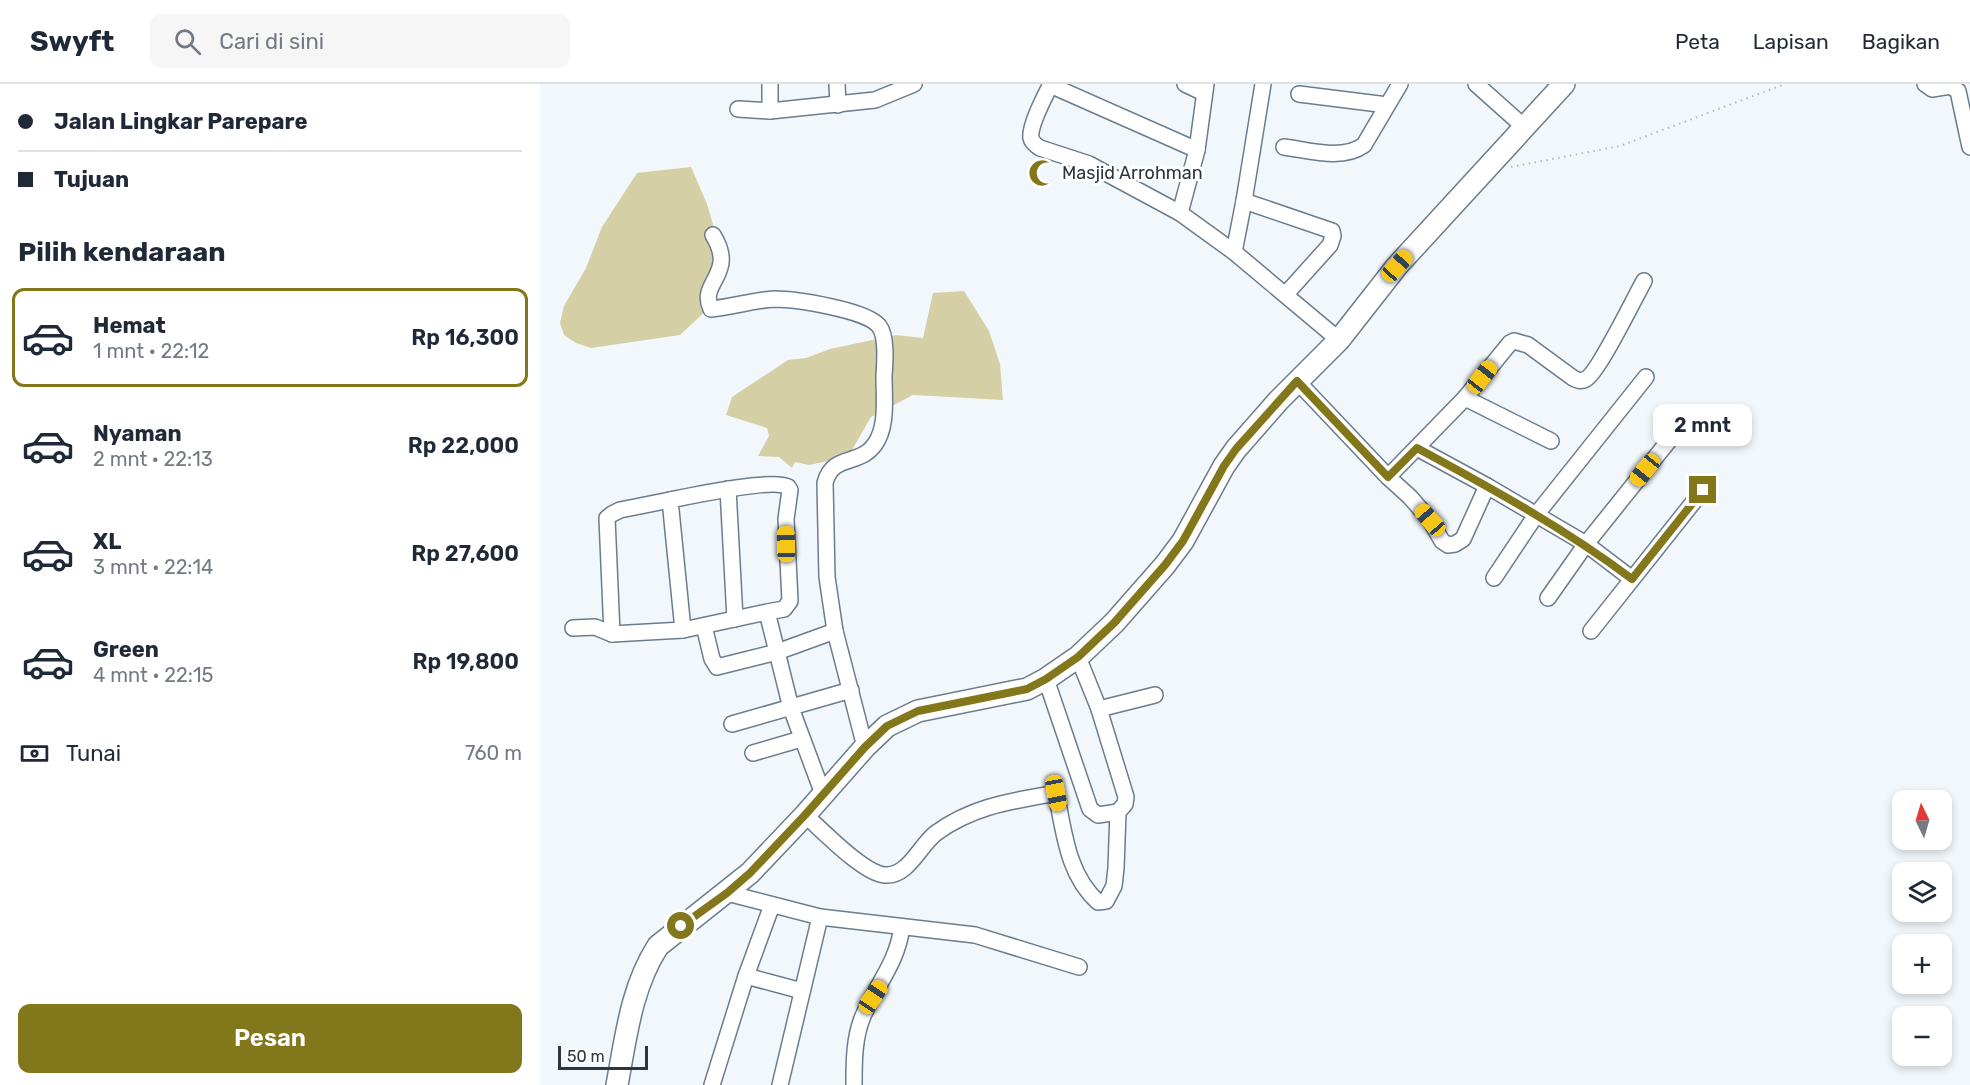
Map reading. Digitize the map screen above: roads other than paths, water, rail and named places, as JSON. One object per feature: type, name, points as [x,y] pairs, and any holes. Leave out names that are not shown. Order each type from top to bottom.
[{"type":"highway","points":[[617,1085],[632,1008],[648,962],[658,946],[750,873],[887,726],[918,711],[1027,689],[1078,657],[1114,623],[1183,541],[1224,466],[1236,449],[1297,381],[1339,340],[1397,266],[1523,126],[1564,84]]},
{"type":"street","points":[[770,84],[770,111]]},
{"type":"street","points":[[837,84],[838,105]]},
{"type":"street","points":[[1197,150],[1050,84],[1031,136],[1040,148],[1089,164],[1180,213],[1234,252],[1339,340]]},
{"type":"street","points":[[1180,213],[1197,150],[1205,88],[1185,84]]},
{"type":"street","points":[[1234,252],[1263,84]]},
{"type":"street","points":[[1284,147],[1320,152],[1356,151],[1364,145],[1400,84]]},
{"type":"street","points":[[1476,84],[1523,126]]},
{"type":"street","points":[[1925,84],[1932,89],[1956,88],[1961,100],[1970,147]]},
{"type":"street","points":[[738,109],[770,111],[875,100],[908,86]]},
{"type":"street","points":[[1299,94],[1387,105]]},
{"type":"street","points":[[1244,201],[1332,231],[1333,236],[1329,245],[1286,294]]},
{"type":"street","points":[[714,235],[721,262],[708,293],[707,301],[711,309],[735,307],[771,299],[785,299],[834,307],[869,318],[879,325],[882,331],[885,350],[884,404],[883,426],[879,437],[867,454],[836,465],[829,471],[825,483],[827,577],[835,631],[865,747]]},
{"type":"street","points":[[1388,477],[1465,398],[1503,349],[1514,341],[1528,345],[1573,378],[1579,381],[1586,379],[1601,360],[1644,281]]},
{"type":"street","points":[[1494,578],[1536,515],[1646,376]]},
{"type":"street","points":[[1297,381],[1388,477],[1410,497],[1430,520],[1442,542],[1448,545],[1463,539],[1487,486]]},
{"type":"street","points":[[1465,398],[1551,441]]},
{"type":"street","points":[[1548,598],[1586,544],[1675,433]]},
{"type":"street","points":[[1417,448],[1586,544],[1632,579]]},
{"type":"street","points":[[573,628],[595,627],[612,634],[683,630],[784,609],[790,601],[786,519],[790,490],[783,483],[728,489],[620,510],[612,514],[606,522],[612,634]]},
{"type":"street","points":[[728,489],[735,619]]},
{"type":"street","points":[[1591,631],[1703,490]]},
{"type":"street","points":[[670,500],[683,630]]},
{"type":"street","points":[[767,612],[791,708],[823,794]]},
{"type":"street","points":[[704,626],[712,660],[717,667],[777,652],[835,631]]},
{"type":"street","points":[[1046,679],[1088,803],[1094,813],[1105,816],[1118,812],[1123,808],[1126,797],[1099,709],[1078,657]]},
{"type":"street","points":[[732,723],[851,690]]},
{"type":"street","points":[[1099,709],[1155,695]]},
{"type":"street","points":[[753,753],[801,739]]},
{"type":"street","points":[[805,815],[858,862],[873,872],[892,875],[902,871],[933,836],[977,810],[995,804],[1056,793],[1082,782]]},
{"type":"street","points":[[1056,793],[1067,848],[1076,872],[1090,895],[1098,902],[1106,901],[1114,886],[1118,812]]},
{"type":"street","points":[[727,893],[820,916],[975,935],[1079,967]]},
{"type":"street","points":[[712,1085],[746,976],[772,905]]},
{"type":"street","points":[[780,1085],[820,916]]},
{"type":"street","points":[[854,1085],[855,1051],[862,1018],[893,963],[902,927]]},
{"type":"street","points":[[746,976],[802,990]]},
{"type":"place","name":"Masjid Arrohman","points":[[1042,173]]}]
